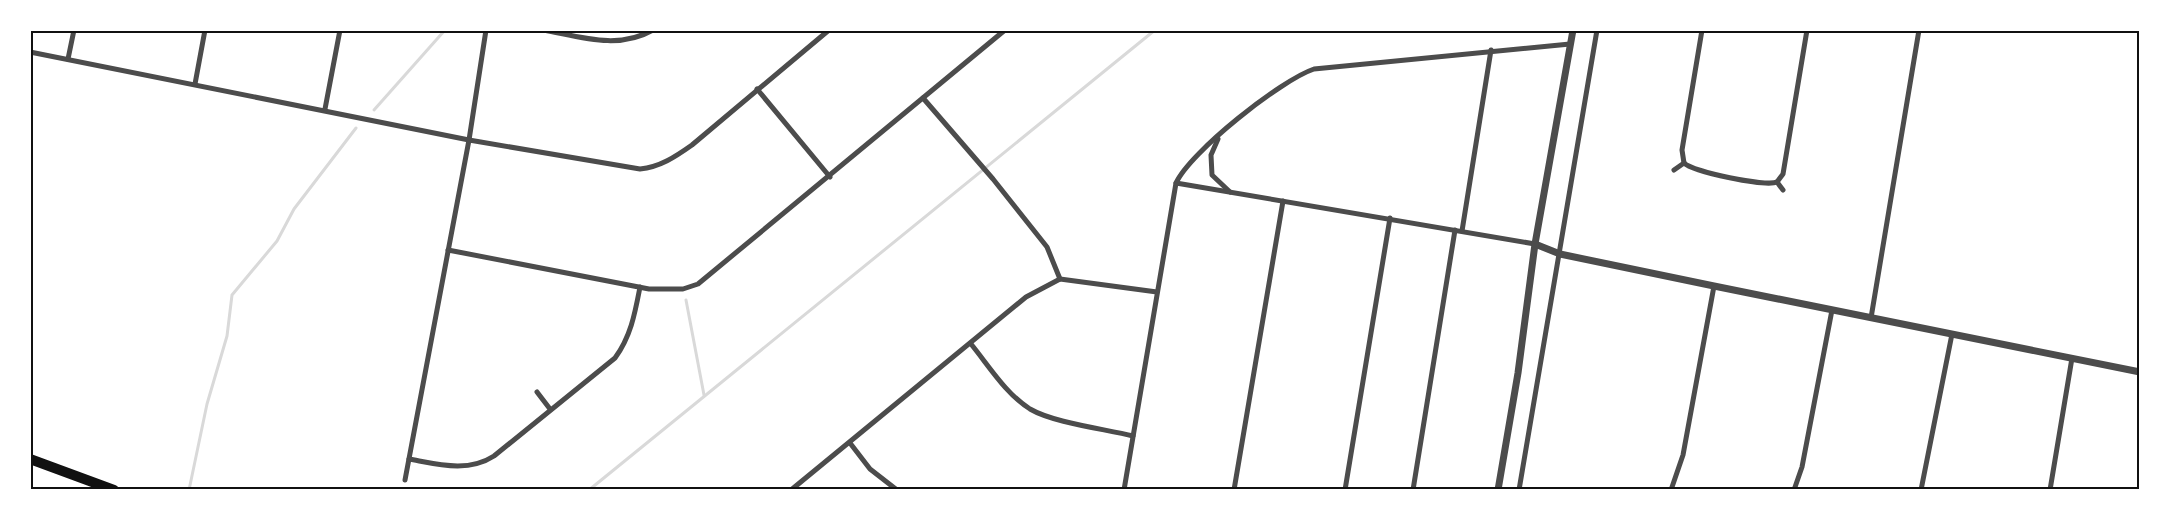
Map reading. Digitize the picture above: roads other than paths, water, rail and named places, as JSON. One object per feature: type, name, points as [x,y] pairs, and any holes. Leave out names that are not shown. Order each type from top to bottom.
[{"type":"highway","points":[[30,459],[113,490]]},
{"type":"highway","points":[[30,466],[113,490]]},
{"type":"street","points":[[68,59],[74,30]]},
{"type":"street","points":[[195,84],[205,30]]},
{"type":"street","points":[[325,109],[340,30]]},
{"type":"street","points":[[405,480],[469,140],[486,30]]},
{"type":"street","points":[[544,30],[613,41],[630,40],[653,30]]},
{"type":"street","points":[[30,52],[325,109],[469,140],[628,169],[653,168],[672,159],[692,145],[829,30]]},
{"type":"street","points":[[448,250],[640,287],[683,289],[698,284],[1005,30]]},
{"type":"street","points":[[1498,490],[1518,373],[1535,244],[1573,30]]},
{"type":"street","points":[[1519,490],[1597,30]]},
{"type":"street","points":[[1702,30],[1682,150],[1684,163],[1706,172],[1769,184],[1777,182]]},
{"type":"street","points":[[1777,182],[1784,166],[1807,30]]},
{"type":"street","points":[[1871,318],[1919,30]]},
{"type":"street","points":[[1124,490],[1176,183],[1190,160],[1283,83],[1314,69],[1570,44]]},
{"type":"street","points":[[1462,231],[1491,50]]},
{"type":"street","points":[[757,89],[830,177]]},
{"type":"street","points":[[923,98],[972,153],[1047,248],[1060,279]]},
{"type":"street","points":[[1220,136],[1211,155],[1212,175],[1231,193]]},
{"type":"street","points":[[1674,170],[1684,163]]},
{"type":"street","points":[[1777,182],[1783,190]]},
{"type":"street","points":[[1176,183],[1535,244],[1560,254],[2140,372]]},
{"type":"street","points":[[1234,490],[1283,201]]},
{"type":"street","points":[[1345,490],[1390,218]]},
{"type":"street","points":[[1413,490],[1455,230]]},
{"type":"street","points":[[791,490],[1026,297],[1060,279],[1157,292]]},
{"type":"street","points":[[1671,490],[1683,455],[1714,286]]},
{"type":"street","points":[[410,459],[452,466],[475,465],[494,456],[606,366],[620,351],[630,330],[640,287]]},
{"type":"street","points":[[1794,490],[1802,467],[1832,310]]},
{"type":"street","points":[[1921,490],[1952,334]]},
{"type":"street","points":[[971,344],[1006,387],[1031,409],[1047,416],[1133,436]]},
{"type":"street","points":[[2050,490],[2072,358]]},
{"type":"street","points":[[537,392],[550,409]]},
{"type":"street","points":[[850,443],[870,470],[897,490]]},
{"type":"waterway","points":[[374,110],[445,30]]},
{"type":"waterway","points":[[589,490],[1155,30]]},
{"type":"waterway","points":[[189,490],[207,404],[227,336],[232,295],[277,241],[294,209],[356,128]]},
{"type":"waterway","points":[[686,300],[704,395]]}]
